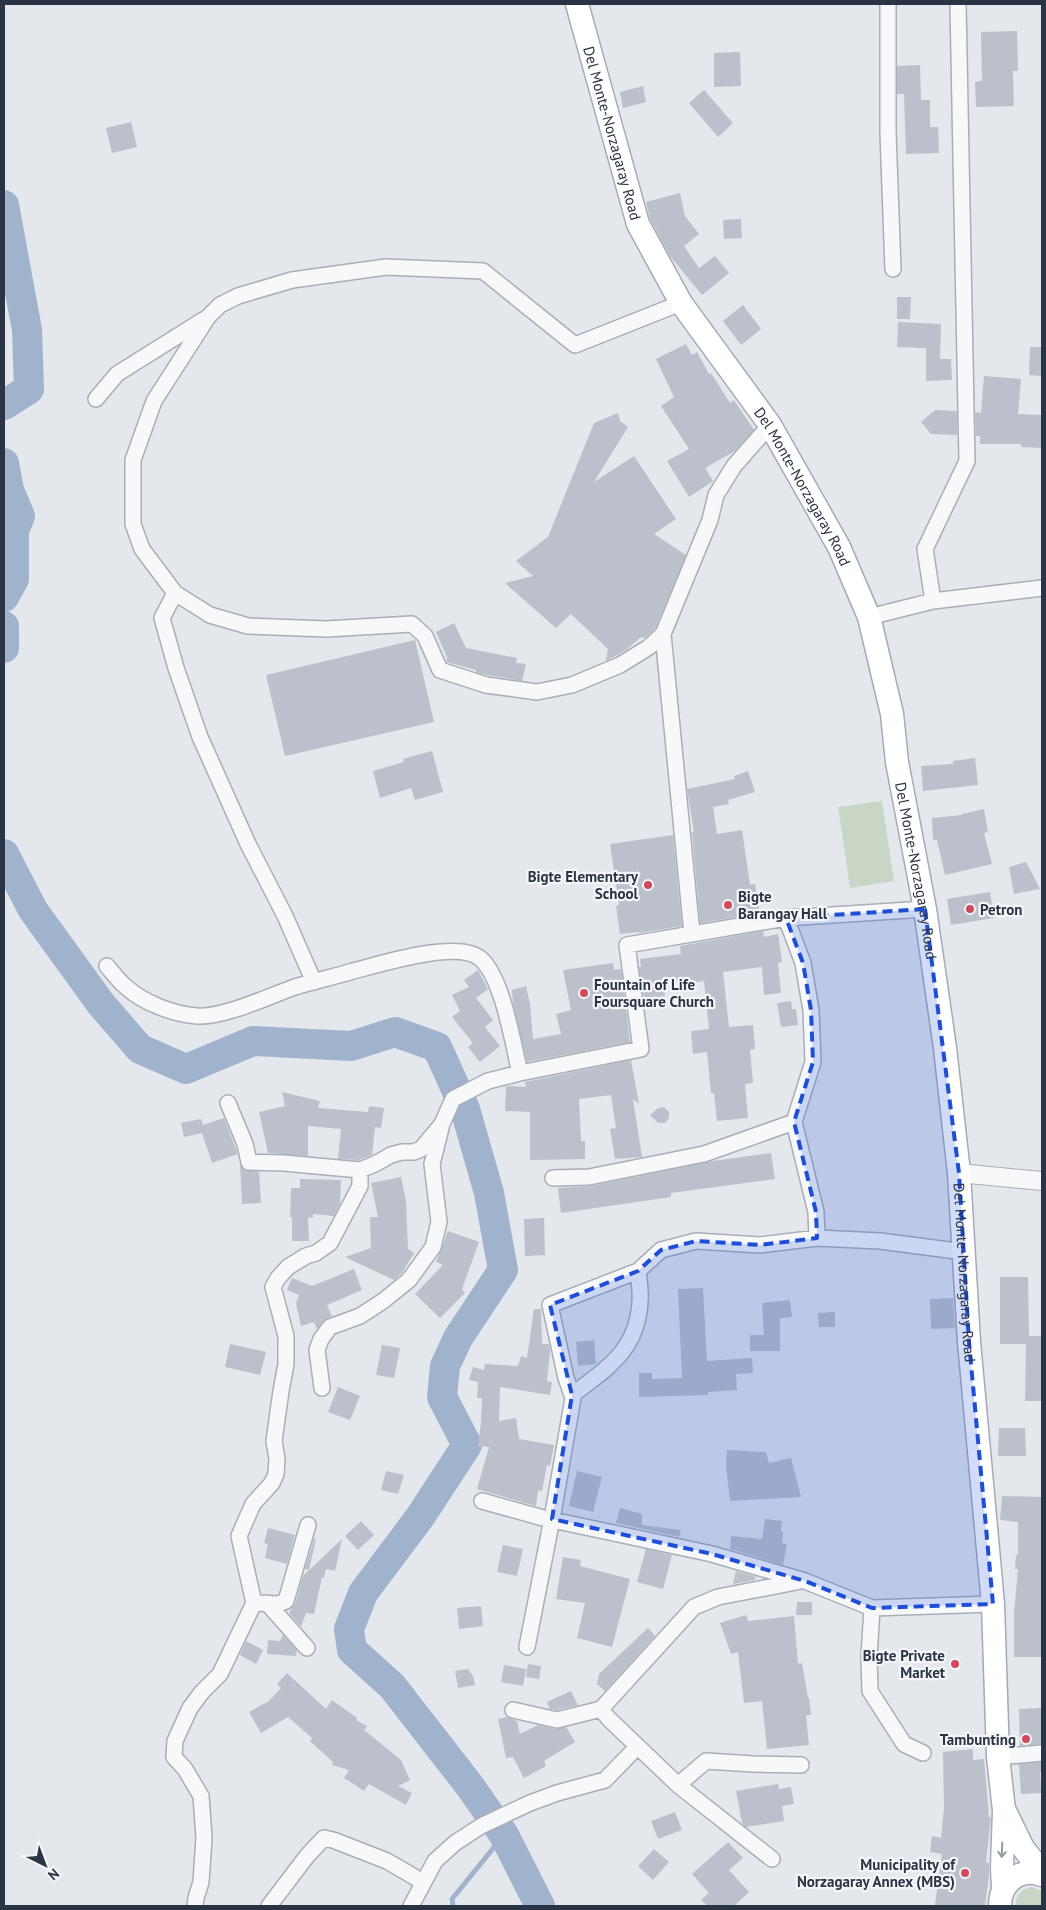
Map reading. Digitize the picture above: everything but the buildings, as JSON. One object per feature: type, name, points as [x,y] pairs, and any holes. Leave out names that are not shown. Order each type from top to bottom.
[{"type":"main road","name":"Del Monte-Norzagaray Road","points":[[578,4],[638,224],[681,302],[770,425],[839,547],[869,617],[892,714],[897,762],[925,909],[945,1048],[959,1173],[968,1342],[992,1604],[998,1757],[1004,1810],[1000,1900]]},
{"type":"main road","name":"Del Monte-Norzagaray Road","points":[[1004,1810],[1023,1848],[1042,1873]]},
{"type":"main road","points":[[1000,1900],[1009,1881],[1026,1872],[1042,1873]]},
{"type":"street","points":[[888,4],[888,133],[893,269]]},
{"type":"street","points":[[933,602],[925,549],[967,461],[958,4]]},
{"type":"street","points":[[681,302],[575,345],[484,271],[386,267],[292,280],[238,296],[220,305],[208,317],[154,401],[133,460],[133,524],[142,549],[175,593],[210,616],[248,626],[326,629],[412,624],[425,636],[440,670],[486,685],[537,692],[572,685],[620,665],[649,647],[663,634],[710,520],[716,494],[734,466],[770,425]]},
{"type":"street","points":[[96,399],[117,374],[208,317]]},
{"type":"street","points":[[869,617],[933,602],[1042,588]]},
{"type":"street","points":[[175,593],[162,618],[176,668],[200,737],[248,844],[285,916],[314,982]]},
{"type":"street","points":[[663,634],[692,934]]},
{"type":"street","points":[[322,1388],[317,1350],[321,1339],[330,1327],[360,1316],[383,1301],[409,1280],[433,1247],[439,1222],[436,1204],[437,1188],[432,1164],[442,1124],[453,1098],[488,1081],[641,1049],[627,945],[786,918],[925,909]]},
{"type":"street","points":[[786,918],[803,964],[811,1010],[813,1062],[794,1122],[816,1212],[817,1238]]},
{"type":"street","points":[[108,966],[125,987],[143,1000],[177,1012],[199,1016],[226,1011],[314,982],[412,956],[443,952],[464,952],[480,958],[491,970],[502,1001],[520,1073]]},
{"type":"street","points":[[228,1103],[245,1144],[249,1162],[284,1163],[360,1170],[376,1164],[391,1155],[402,1152],[414,1152],[421,1149],[442,1124]]},
{"type":"street","points":[[554,1178],[589,1177],[695,1156],[794,1122]]},
{"type":"street","points":[[306,1648],[261,1603],[239,1536],[253,1504],[272,1482],[276,1474],[277,1459],[274,1441],[286,1364],[286,1336],[273,1287],[288,1267],[306,1256],[316,1253],[330,1242],[360,1186],[360,1170]]},
{"type":"street","points":[[959,1173],[1042,1181]]},
{"type":"street","points":[[527,1647],[573,1398],[566,1378],[550,1305],[638,1271],[662,1250],[696,1241],[760,1245],[817,1238],[880,1241],[964,1252]]},
{"type":"street","points":[[572,1394],[609,1368],[629,1345],[636,1325],[640,1301],[638,1271]]},
{"type":"street","points":[[482,1502],[712,1554],[805,1581],[872,1608],[992,1604]]},
{"type":"street","points":[[261,1603],[278,1604],[287,1598],[308,1524]]},
{"type":"street","points":[[513,1710],[557,1720],[601,1710],[694,1607],[718,1597],[805,1581]]},
{"type":"street","points":[[195,1906],[201,1882],[204,1838],[201,1796],[185,1769],[174,1757],[175,1741],[190,1708],[202,1692],[220,1674],[261,1603]]},
{"type":"street","points":[[872,1608],[869,1657],[870,1691],[904,1744],[923,1753]]},
{"type":"street","points":[[601,1710],[637,1747],[678,1784],[772,1859]]},
{"type":"street","points":[[411,1906],[435,1861],[456,1843],[481,1826],[530,1803],[558,1792],[605,1780],[637,1747]]},
{"type":"street","points":[[998,1757],[1042,1753]]},
{"type":"street","points":[[678,1784],[706,1761],[801,1764]]},
{"type":"street","points":[[269,1906],[307,1856],[324,1838],[387,1861],[423,1882]]},
{"type":"highlighted area","points":[[925,909],[959,1173],[969,1342],[993,1604],[872,1608],[805,1581],[712,1554],[552,1519],[572,1395],[550,1305],[638,1271],[661,1250],[696,1241],[760,1245],[817,1238],[816,1212],[794,1122],[813,1062],[811,1010],[803,963],[786,918]]},
{"type":"green space","points":[[882,801],[894,881],[850,888],[838,807]]},
{"type":"green space","points":[[1032,1887],[1042,1891],[1042,1906],[1016,1906],[1020,1893]]},
{"type":"waterway","points":[[4,205],[27,330],[29,389],[4,405]]},
{"type":"waterway","points":[[4,463],[9,490],[20,516],[14,531],[14,579],[4,597]]},
{"type":"waterway","points":[[4,626],[4,648]]},
{"type":"waterway","points":[[4,854],[33,910],[101,1004],[140,1049],[186,1069],[253,1041],[351,1046],[395,1032],[437,1047],[465,1109],[489,1193],[503,1270],[458,1338],[445,1366],[442,1397],[467,1445],[420,1517],[363,1593],[349,1629],[352,1650],[392,1686],[469,1785],[504,1835],[540,1906]]},
{"type":"waterway","points":[[453,1906],[452,1899],[504,1835]]},
{"type":"place","name":"Bigte Elementary School","points":[[648,885]]},
{"type":"place","name":"Bigte Barangay Hall","points":[[728,905]]},
{"type":"place","name":"Petron","points":[[970,909]]},
{"type":"place","name":"Fountain of Life Foursquare Church","points":[[584,993]]},
{"type":"place","name":"Bigte Private Market","points":[[955,1664]]},
{"type":"place","name":"Tambunting","points":[[1026,1739]]},
{"type":"place","name":"Municipality of Norzagaray Annex (MBS)","points":[[965,1873]]}]
